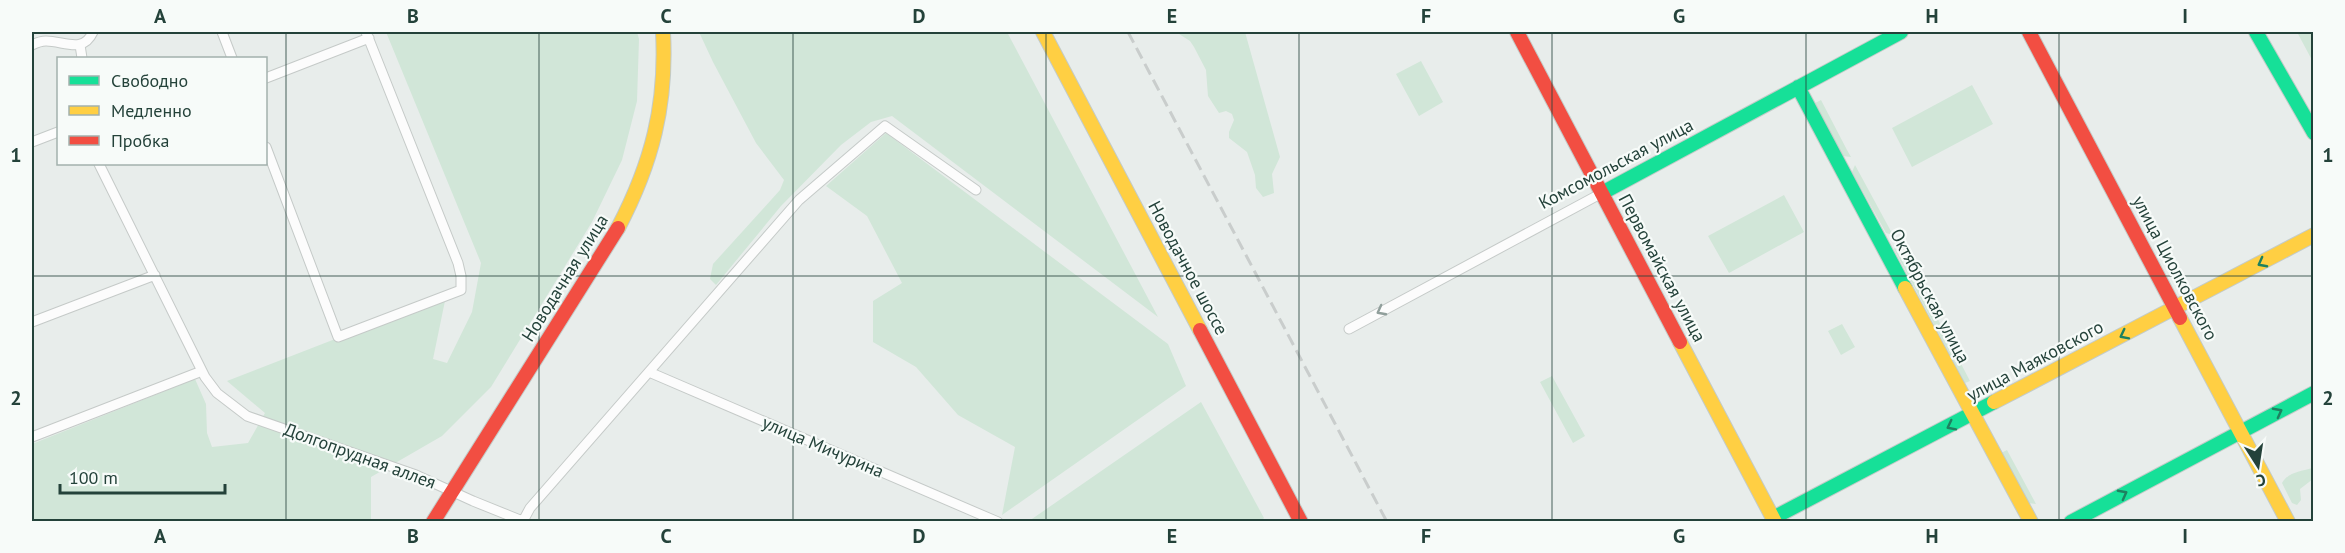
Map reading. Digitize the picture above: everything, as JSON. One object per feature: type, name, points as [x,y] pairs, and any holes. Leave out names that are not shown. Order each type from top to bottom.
[{"type":"street","points":[[32,45],[43,36],[80,45],[89,40],[93,32]]},
{"type":"street","points":[[222,32],[232,57]]},
{"type":"street","name":"Новодачная улица","points":[[433,522],[604,252],[628,210],[646,168],[660,123],[665,77],[663,32]]},
{"type":"street","name":"Новодачное шоссе","points":[[1043,32],[1301,522]]},
{"type":"street","name":"Первомайская улица","points":[[1517,32],[1774,520]]},
{"type":"street","name":"Комсомольская улица","points":[[1349,329],[1901,32]]},
{"type":"street","name":"улица Циолковского","points":[[2029,32],[2242,431],[2288,522]]},
{"type":"street","points":[[2256,32],[2313,134]]},
{"type":"street","points":[[267,78],[368,35],[458,263],[461,290],[455,296],[338,337],[267,150]]},
{"type":"street","points":[[80,45],[82,57]]},
{"type":"street","name":"Октябрьская улица","points":[[1798,87],[2031,522]]},
{"type":"street","points":[[524,521],[530,508],[799,200],[885,126],[976,190]]},
{"type":"street","points":[[32,142],[57,132]]},
{"type":"street","name":"Долгопрудная аллея","points":[[99,165],[203,374],[218,393],[247,416],[416,475],[524,521]]},
{"type":"street","name":"улица Маяковского","points":[[1774,520],[2313,235]]},
{"type":"street","points":[[32,322],[154,275]]},
{"type":"street","name":"улица Мичурина","points":[[649,372],[998,522]]},
{"type":"street","points":[[32,437],[203,374]]},
{"type":"street","points":[[2071,522],[2313,393]]},
{"type":"green space","points":[[386,32],[637,32],[639,39],[637,101],[622,160],[592,222],[491,387],[442,436],[371,477],[371,521],[32,522],[32,444],[195,379],[206,404],[207,433],[212,447],[248,443],[265,413],[227,381],[446,296],[433,359],[447,363],[472,312],[481,263]]},
{"type":"green space","points":[[699,32],[1007,32],[1158,317],[892,116],[871,122],[841,145],[781,206],[716,285],[710,279],[713,264],[780,190],[784,180],[756,143]]},
{"type":"green space","points":[[1176,32],[1245,32],[1280,157],[1272,174],[1274,193],[1263,197],[1256,188],[1255,175],[1247,152],[1229,138],[1234,120],[1232,114],[1226,111],[1219,113],[1208,96],[1206,70],[1194,47],[1190,41]]},
{"type":"green space","points":[[2297,32],[2313,32],[2313,62]]},
{"type":"green space","points":[[1421,61],[1443,102],[1419,116],[1396,74]]},
{"type":"green space","points":[[1972,85],[1993,124],[1912,167],[1892,128]]},
{"type":"green space","points":[[1821,100],[1851,157],[1842,156],[1815,103]]},
{"type":"green space","points":[[886,133],[1168,344],[1186,386],[1002,515],[1015,447],[958,415],[916,367],[873,342],[873,301],[902,283],[867,216],[826,186]]},
{"type":"green space","points":[[1855,165],[1893,235],[1886,233],[1852,172]]},
{"type":"green space","points":[[1784,195],[1804,232],[1729,273],[1708,236]]},
{"type":"green space","points":[[1898,243],[1970,381],[1965,383],[1894,249]]},
{"type":"green space","points":[[1842,324],[1855,347],[1841,355],[1828,331]]},
{"type":"green space","points":[[1552,376],[1585,436],[1573,443],[1540,382]]},
{"type":"green space","points":[[1201,402],[1264,518],[1261,521],[1029,521]]},
{"type":"green space","points":[[2007,450],[2036,504],[2028,503],[2001,453]]},
{"type":"green space","points":[[2313,468],[2313,479],[2300,489],[2301,500],[2297,505],[2292,503],[2282,483],[2292,474]]},
{"type":"railway","points":[[1128,32],[1387,522]]},
{"type":"traffic: fast","points":[[1602,193],[1901,32]]},
{"type":"traffic: fast","points":[[2256,32],[2314,133]]},
{"type":"traffic: fast","points":[[1798,87],[1905,288]]},
{"type":"traffic: fast","points":[[2071,522],[2314,393]]},
{"type":"traffic: fast","points":[[1773,518],[1994,402]]},
{"type":"traffic: slow","points":[[618,228],[640,180],[655,133],[664,59],[663,32]]},
{"type":"traffic: slow","points":[[1043,32],[1200,330]]},
{"type":"traffic: slow","points":[[1994,402],[2314,235]]},
{"type":"traffic: slow","points":[[1905,288],[2031,522]]},
{"type":"traffic: slow","points":[[2180,318],[2288,522]]},
{"type":"traffic: slow","points":[[1680,342],[1775,522]]},
{"type":"traffic: jam","points":[[1517,32],[1680,342]]},
{"type":"traffic: jam","points":[[2029,32],[2180,318]]},
{"type":"traffic: jam","points":[[433,522],[618,228]]},
{"type":"traffic: jam","points":[[1200,330],[1301,522]]}]
